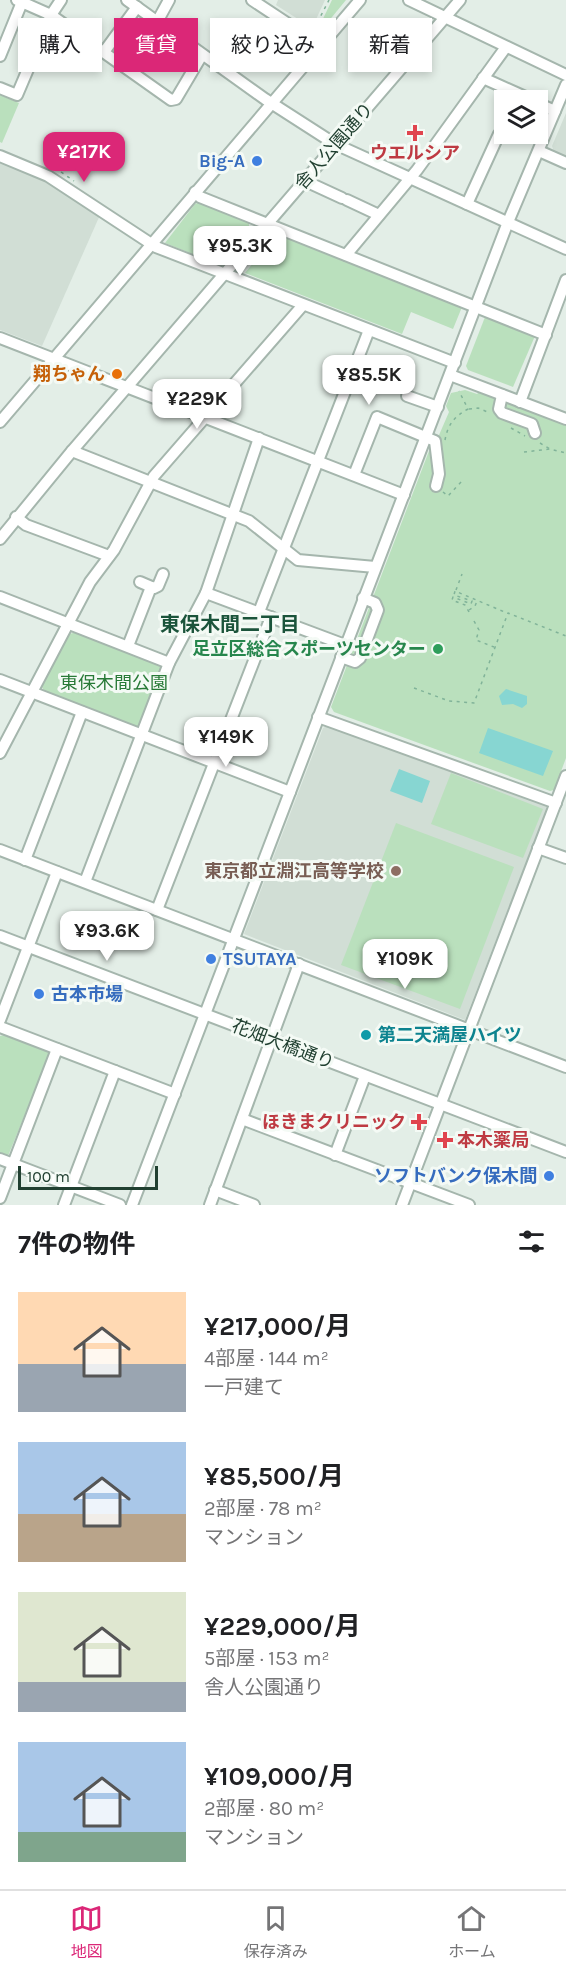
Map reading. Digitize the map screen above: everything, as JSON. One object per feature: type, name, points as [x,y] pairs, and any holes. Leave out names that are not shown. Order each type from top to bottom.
[{"type":"street","points":[[0,88],[17,95],[51,15],[61,0]]},
{"type":"street","points":[[159,18],[169,0]]},
{"type":"street","points":[[252,0],[268,5],[285,18]]},
{"type":"street","points":[[336,27],[360,0]]},
{"type":"street","points":[[409,0],[566,75]]},
{"type":"street","name":"舎人公園通り","points":[[0,539],[16,517],[303,180],[460,0]]},
{"type":"street","points":[[0,56],[19,1],[51,15],[171,100],[176,99],[202,55]]},
{"type":"street","points":[[104,52],[132,3],[152,18]]},
{"type":"street","points":[[346,255],[410,178],[506,47]]},
{"type":"street","points":[[198,52],[335,144],[566,249]]},
{"type":"street","points":[[0,422],[297,72]]},
{"type":"street","points":[[483,78],[504,90]]},
{"type":"street","points":[[132,1205],[375,567],[438,407],[453,379],[454,363],[508,222],[566,85]]},
{"type":"street","points":[[548,108],[555,111]]},
{"type":"street","points":[[467,204],[495,144]]},
{"type":"street","points":[[539,151],[566,164]]},
{"type":"street","points":[[0,156],[48,176],[151,243],[224,274],[454,363]]},
{"type":"street","points":[[303,180],[379,215]]},
{"type":"street","points":[[195,192],[546,334]]},
{"type":"street","points":[[520,402],[566,280]]},
{"type":"street","points":[[0,753],[90,582],[109,556],[150,482],[303,305]]},
{"type":"street","points":[[259,612],[369,330]]},
{"type":"street","points":[[0,338],[404,495]]},
{"type":"street","points":[[453,379],[566,419]]},
{"type":"street","points":[[502,395],[499,409],[502,413],[532,424],[535,434]]},
{"type":"street","points":[[407,396],[438,407]]},
{"type":"street","points":[[354,475],[377,417],[435,441],[440,486]]},
{"type":"street","points":[[85,882],[169,663],[206,593],[259,438]]},
{"type":"street","points":[[72,451],[249,521],[283,551],[307,562],[375,567]]},
{"type":"street","points":[[16,517],[26,525],[109,556]]},
{"type":"street","points":[[140,582],[151,587],[158,586],[163,574]]},
{"type":"street","points":[[128,646],[151,587]]},
{"type":"street","points":[[206,593],[345,645]]},
{"type":"street","points":[[0,597],[169,663]]},
{"type":"street","points":[[341,657],[355,662],[360,658],[378,609],[375,603],[363,598]]},
{"type":"street","points":[[157,910],[271,617]]},
{"type":"street","points":[[0,680],[290,792]]},
{"type":"street","points":[[26,860],[82,712]]},
{"type":"street","points":[[318,717],[556,803]]},
{"type":"street","points":[[402,1205],[566,776]]},
{"type":"street","points":[[538,848],[566,858]]},
{"type":"street","points":[[0,850],[566,1067]]},
{"type":"street","points":[[0,1020],[57,872]]},
{"type":"street","name":"花畑大橋通り","points":[[0,936],[566,1152]]},
{"type":"street","points":[[210,1205],[299,964]]},
{"type":"street","points":[[0,1027],[175,1094]]},
{"type":"street","points":[[0,1198],[57,1049]]},
{"type":"street","points":[[64,1205],[115,1071]]},
{"type":"street","points":[[335,1155],[365,1076]]},
{"type":"street","points":[[242,1119],[469,1205]]},
{"type":"street","points":[[0,1160],[120,1205]]},
{"type":"street","points":[[215,1190],[254,1205]]},
{"type":"path","points":[[319,18],[328,0]]},
{"type":"path","points":[[444,446],[447,429],[454,417],[468,410],[453,379]]},
{"type":"path","points":[[524,452],[550,448],[566,453]]},
{"type":"path","points":[[440,486],[448,496],[462,481]]},
{"type":"path","points":[[462,574],[454,594],[472,601],[471,604],[453,597],[452,600],[465,605],[468,611],[475,606],[477,600]]},
{"type":"path","points":[[455,591],[566,636]]},
{"type":"path","points":[[414,688],[449,701],[474,703],[508,613]]},
{"type":"path","points":[[474,621],[479,630],[476,640],[495,647]]},
{"type":"shaded area","points":[[278,0],[325,0],[317,18],[296,18],[276,5]]},
{"type":"shaded area","points":[[566,113],[566,157],[554,152],[552,146]]},
{"type":"shaded area","points":[[0,160],[48,180],[100,215],[42,346],[0,330]]},
{"type":"shaded area","name":"東京都立淵江高等学校","points":[[327,726],[546,805],[547,809],[465,1020],[244,934],[323,728]]},
{"type":"green space","points":[[332,0],[346,0],[331,18],[323,18]]},
{"type":"green space","points":[[0,95],[19,103],[2,143],[0,142]]},
{"type":"green space","points":[[200,202],[249,221],[249,227],[215,263],[165,243],[195,204]]},
{"type":"green space","points":[[277,234],[462,307],[453,329],[411,312],[402,334],[245,273]]},
{"type":"green space","points":[[485,317],[535,336],[513,387],[468,370],[466,366]]},
{"type":"green space","points":[[465,390],[477,394],[479,392],[566,425],[566,758],[554,790],[550,791],[334,712],[331,707],[429,451],[433,449],[449,412],[446,406],[451,393]]},
{"type":"green space","name":"東保木間公園","points":[[77,632],[160,664],[162,670],[140,726],[135,728],[44,691],[42,687],[69,634]]},
{"type":"green space","points":[[451,773],[543,809],[523,858],[431,824]]},
{"type":"green space","points":[[396,823],[514,867],[460,1009],[341,965]]},
{"type":"green space","points":[[4,1035],[48,1052],[49,1056],[8,1156],[0,1153],[0,1036]]},
{"type":"water","points":[[506,689],[527,696],[527,704],[522,708],[513,704],[502,705],[499,696]]},
{"type":"water","points":[[488,728],[553,751],[543,776],[479,753]]},
{"type":"water","points":[[399,769],[430,781],[422,803],[390,791]]},
{"type":"place","name":"ウエルシア","points":[[415,133]]},
{"type":"place","name":"Big-A","points":[[257,161]]},
{"type":"place","name":"翔ちゃん","points":[[117,374]]},
{"type":"place","name":"足立区総合スポーツセンター","points":[[438,649]]},
{"type":"place","name":"東京都立淵江高等学校","points":[[396,871]]},
{"type":"place","name":"TSUTAYA","points":[[211,959]]},
{"type":"place","name":"古本市場","points":[[39,994]]},
{"type":"place","name":"第二天満屋ハイツ","points":[[366,1035]]},
{"type":"place","name":"ほきまクリニック","points":[[419,1122]]},
{"type":"place","name":"本木薬局","points":[[445,1140]]},
{"type":"place","name":"ソフトバンク保木間","points":[[549,1176]]},
{"type":"district","name":"東保木間二丁目","points":[[230,624]]}]
